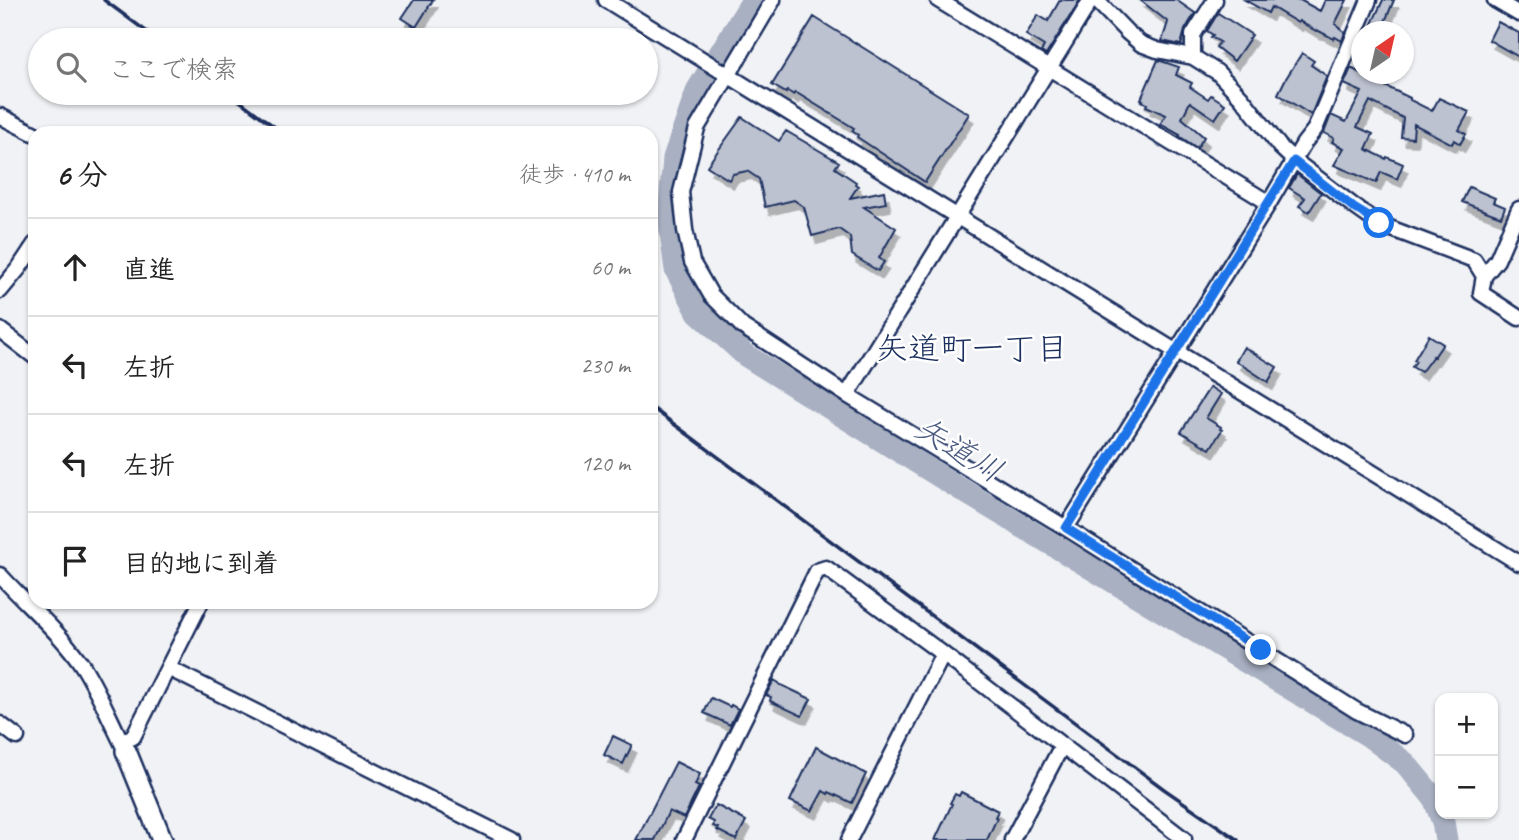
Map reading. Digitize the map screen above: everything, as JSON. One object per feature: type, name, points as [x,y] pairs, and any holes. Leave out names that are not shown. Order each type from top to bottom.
[{"type":"street","points":[[606,0],[650,28]]},
{"type":"street","points":[[773,0],[724,74],[697,128],[681,192],[692,262],[711,295],[743,327],[847,395],[1066,528],[1357,711],[1405,734]]},
{"type":"street","points":[[938,0],[1269,203]]},
{"type":"street","points":[[847,395],[1091,0]]},
{"type":"street","points":[[1096,0],[1141,44],[1193,57],[1217,72],[1294,161],[1354,208],[1379,223],[1474,260],[1484,276]]},
{"type":"street","points":[[1193,57],[1193,34],[1215,0]]},
{"type":"street","points":[[1066,528],[1315,129],[1369,0]]},
{"type":"street","points":[[1496,0],[1519,14]]},
{"type":"street","points":[[658,33],[1515,560],[1519,545]]},
{"type":"street","points":[[0,116],[28,130]]},
{"type":"street","points":[[1519,209],[1497,260],[1484,276],[1480,293],[1519,318]]},
{"type":"street","points":[[0,291],[28,254]]},
{"type":"street","points":[[0,330],[28,352]]},
{"type":"street","points":[[684,840],[817,571],[826,568],[943,654],[1183,840]]},
{"type":"street","points":[[0,575],[28,605]]},
{"type":"street","points":[[32,609],[84,668],[123,746],[162,840]]},
{"type":"street","points":[[123,746],[133,737],[198,609]]},
{"type":"street","points":[[849,840],[943,654]]},
{"type":"street","points":[[168,668],[512,840]]},
{"type":"street","points":[[0,724],[17,737]]},
{"type":"street","points":[[1012,840],[1063,746]]},
{"type":"building","points":[[414,0],[433,0],[416,27],[402,18]]},
{"type":"building","points":[[1060,0],[1080,0],[1046,55],[1041,52],[1044,46],[1026,35],[1038,15],[1048,21]]},
{"type":"building","points":[[1140,0],[1176,0],[1195,13],[1185,30],[1181,45],[1162,41],[1168,22]]},
{"type":"building","points":[[1245,0],[1300,0],[1320,11],[1325,0],[1347,0],[1335,24],[1345,32],[1342,41],[1299,21],[1298,23],[1271,7],[1268,13]]},
{"type":"building","points":[[1383,0],[1394,0],[1385,21],[1373,21]]},
{"type":"building","points":[[1218,13],[1252,35],[1234,61],[1216,47],[1220,42],[1207,31]]},
{"type":"building","points":[[814,17],[969,114],[925,182],[857,137],[852,131],[854,128],[795,92],[794,95],[787,91],[786,93],[772,85]]},
{"type":"building","points":[[1498,22],[1519,33],[1519,57],[1489,40]]},
{"type":"building","points":[[1302,53],[1314,61],[1311,65],[1327,76],[1311,115],[1278,94]]},
{"type":"building","points":[[1158,60],[1179,67],[1176,75],[1192,83],[1190,87],[1208,99],[1211,95],[1225,104],[1215,119],[1190,102],[1182,118],[1204,137],[1197,148],[1160,124],[1166,115],[1146,106],[1141,99]]},
{"type":"building","points":[[1351,68],[1351,84],[1381,84],[1432,111],[1439,98],[1469,112],[1459,130],[1466,134],[1460,144],[1454,140],[1452,144],[1414,124],[1413,138],[1401,137],[1403,118],[1370,101],[1357,127],[1373,134],[1366,149],[1403,164],[1397,179],[1381,172],[1376,183],[1334,165],[1344,148],[1332,142],[1334,138],[1324,133],[1331,115],[1346,122],[1362,92],[1344,84]]},
{"type":"building","points":[[742,117],[779,141],[786,131],[839,162],[835,168],[858,186],[850,198],[884,191],[886,203],[864,207],[896,228],[879,258],[884,262],[878,271],[852,255],[850,237],[839,229],[812,236],[804,207],[794,200],[765,207],[759,179],[747,171],[733,174],[729,180],[707,166]]},
{"type":"building","points":[[1297,174],[1321,193],[1309,212],[1299,206],[1305,198],[1289,188]]},
{"type":"building","points":[[1469,187],[1495,198],[1493,202],[1505,207],[1501,217],[1462,202]]},
{"type":"building","points":[[1429,335],[1443,344],[1421,372],[1412,367]]},
{"type":"building","points":[[1244,347],[1277,367],[1268,382],[1236,361]]},
{"type":"building","points":[[1210,387],[1221,394],[1206,418],[1222,430],[1210,449],[1181,432]]},
{"type":"building","points":[[774,680],[811,699],[802,716],[770,701],[771,697],[766,695]]},
{"type":"building","points":[[711,698],[738,709],[730,725],[704,713]]},
{"type":"building","points":[[613,736],[632,745],[623,764],[604,755]]},
{"type":"building","points":[[816,747],[866,774],[852,803],[823,791],[812,811],[790,801]]},
{"type":"building","points":[[676,762],[700,774],[695,785],[699,787],[684,818],[669,811],[655,840],[636,840]]},
{"type":"building","points":[[961,792],[998,811],[987,840],[935,840],[952,804],[950,803],[955,794],[959,796]]},
{"type":"building","points":[[716,805],[746,821],[736,840],[717,830],[718,828],[713,826],[714,822],[708,819]]},
{"type":"waterway","name":"矢道川","points":[[753,0],[698,89],[674,158],[669,216],[676,270],[698,312],[745,355],[952,484],[1369,736],[1405,763],[1434,798],[1446,840]]},
{"type":"railway","points":[[104,0],[142,28]]},
{"type":"railway","points":[[245,105],[274,126]]},
{"type":"railway","points":[[658,412],[1164,789],[1238,840]]},
{"type":"district","name":"矢道町一丁目","points":[[972,348]]},
{"type":"route","points":[[1261,650],[1066,528],[1294,161],[1354,208],[1379,223]]}]
